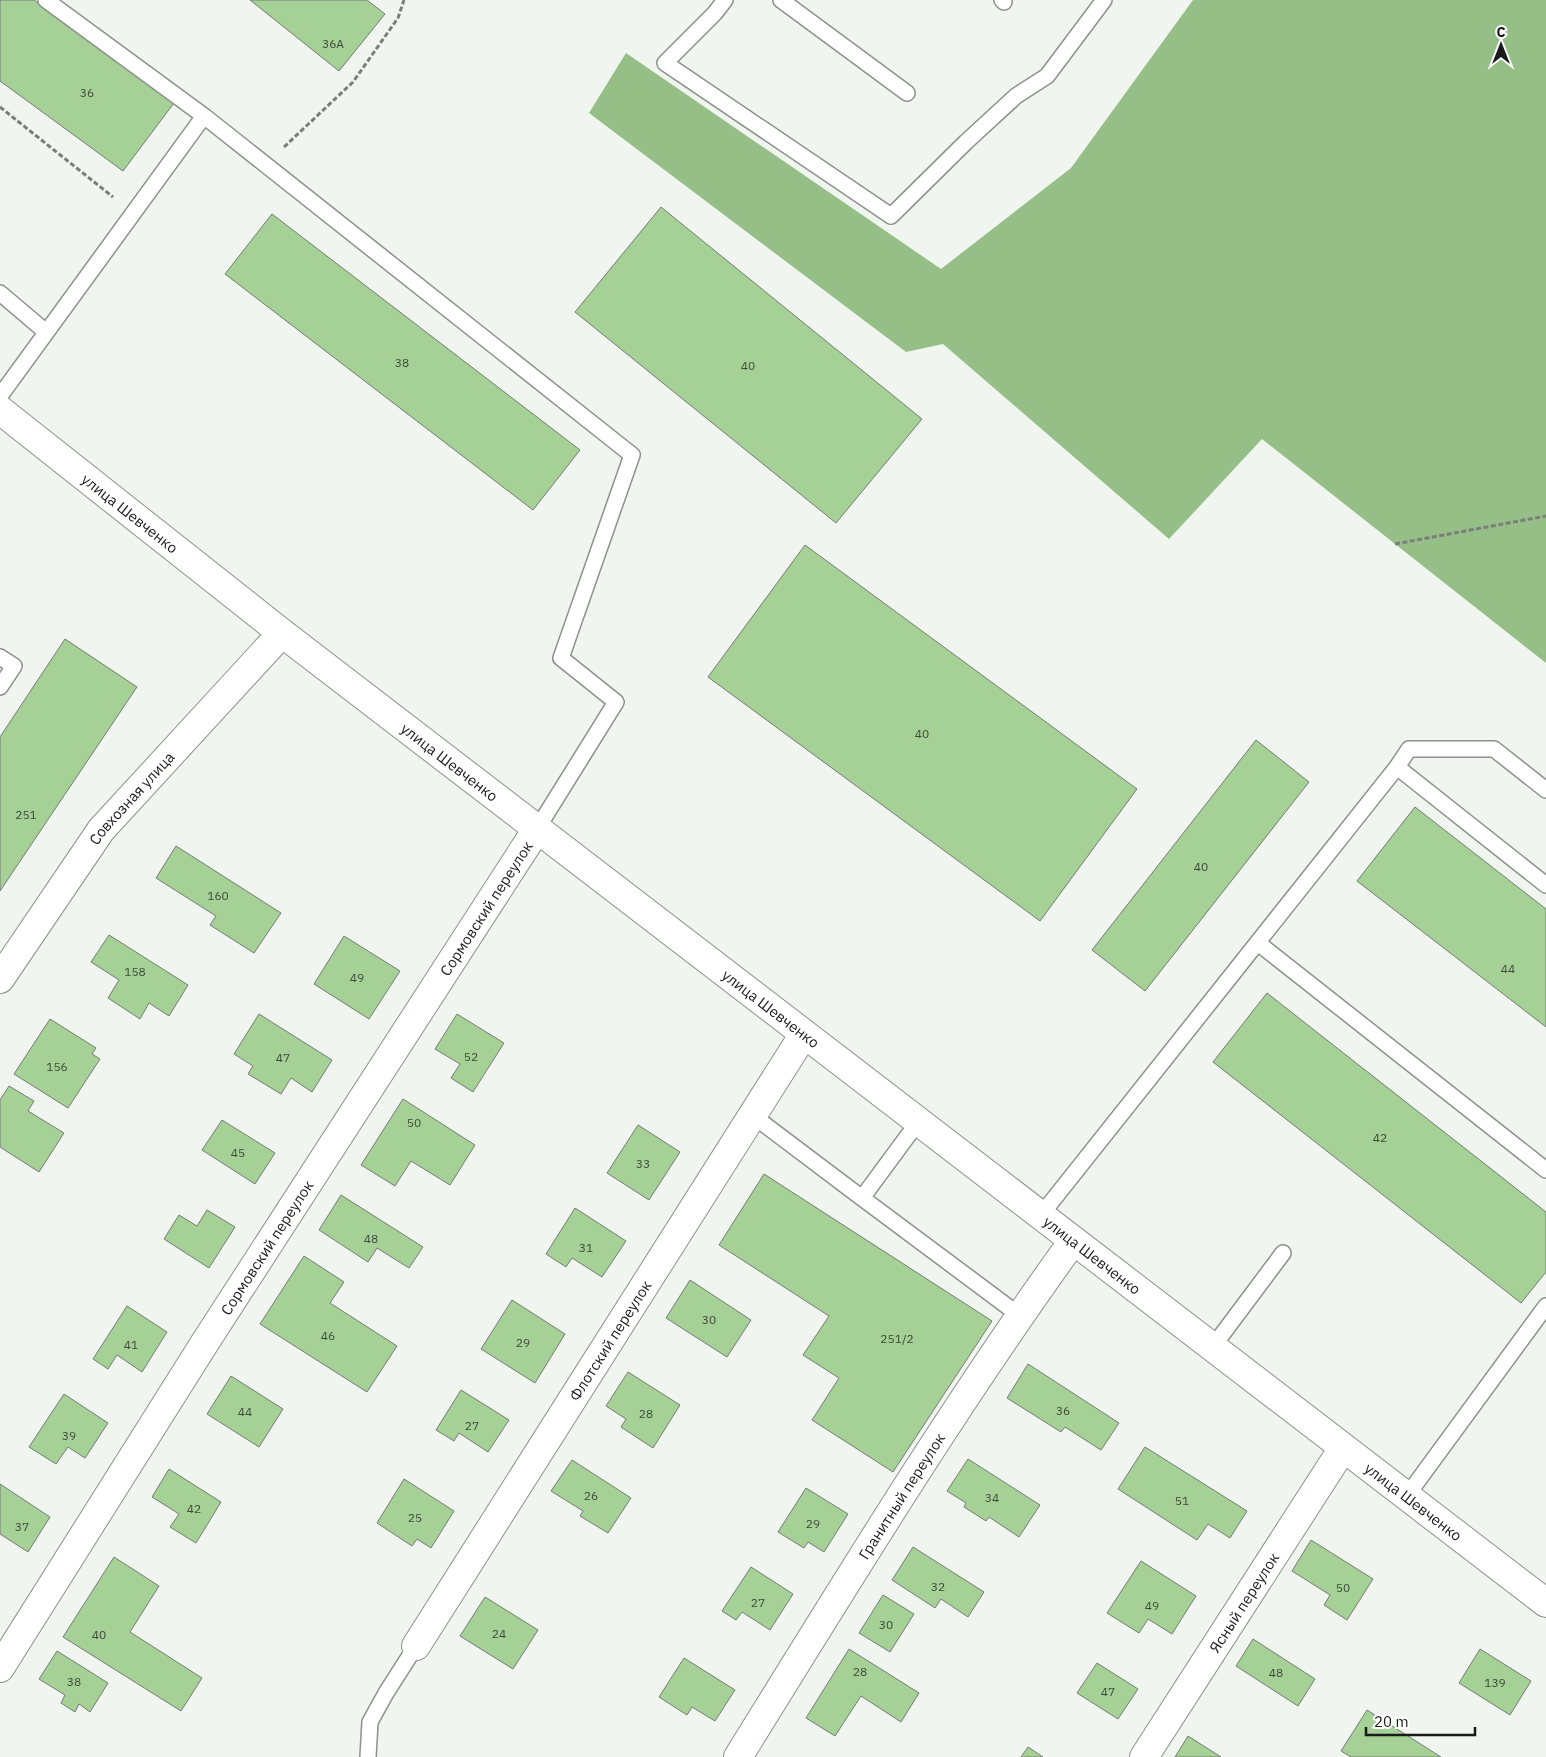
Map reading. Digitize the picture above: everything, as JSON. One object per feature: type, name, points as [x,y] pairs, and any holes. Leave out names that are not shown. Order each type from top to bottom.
[{"type":"street","name":"улица Шевченко","points":[[0,410],[282,633],[1546,1604]]},
{"type":"street","name":"Совхозная улица","points":[[0,979],[101,830],[282,633]]},
{"type":"street","name":"Сормовский переулок","points":[[0,1668],[204,1344],[537,829]]},
{"type":"street","name":"Флотский переулок","points":[[416,1646],[804,1034]]},
{"type":"street","name":"Гранитный переулок","points":[[738,1757],[890,1513],[1019,1315],[1073,1241]]},
{"type":"street","name":"Ясный переулок","points":[[1144,1757],[1343,1448]]},
{"type":"lane","points":[[46,0],[204,116],[632,455],[561,658],[616,702],[537,829]]},
{"type":"lane","points":[[725,0],[715,13],[665,63],[891,216],[1016,96],[1047,76],[1104,0]]},
{"type":"lane","points":[[780,0],[907,93]]},
{"type":"lane","points":[[0,396],[204,116]]},
{"type":"lane","points":[[0,293],[46,332]]},
{"type":"lane","points":[[0,657],[14,666],[0,687]]},
{"type":"lane","points":[[1041,1215],[1409,750],[1494,750],[1546,790]]},
{"type":"lane","points":[[1397,767],[1546,885]]},
{"type":"lane","points":[[1258,943],[1546,1170]]},
{"type":"lane","points":[[752,1115],[1019,1315]]},
{"type":"lane","points":[[862,1198],[918,1122]]},
{"type":"lane","points":[[1212,1348],[1283,1253]]},
{"type":"lane","points":[[1406,1497],[1546,1306]]},
{"type":"lane","points":[[368,1757],[370,1722],[416,1646]]},
{"type":"path","points":[[265,164],[353,82],[398,18],[404,0]]},
{"type":"path","points":[[0,107],[133,213]]},
{"type":"path","points":[[1395,544],[1546,516]]},
{"type":"green space","points":[[1193,0],[1546,0],[1546,663],[1262,439],[1169,539],[943,344],[906,352],[589,113],[626,53],[941,269],[1071,168]]},
{"type":"building","points":[[0,0],[34,0],[174,103],[123,171],[0,81]]},
{"type":"building","points":[[250,0],[367,0],[385,14],[339,71]]},
{"type":"building","points":[[661,207],[922,419],[836,523],[575,312]]},
{"type":"building","points":[[272,214],[580,450],[533,510],[225,274]]},
{"type":"building","points":[[805,545],[1137,789],[1040,921],[708,677]]},
{"type":"building","points":[[65,639],[137,687],[0,891],[0,737]]},
{"type":"building","points":[[1256,740],[1309,782],[1145,991],[1092,950]]},
{"type":"building","points":[[1415,807],[1546,909],[1546,1027],[1357,881]]},
{"type":"building","points":[[176,846],[281,913],[254,953],[210,925],[216,916],[156,878]]},
{"type":"building","points":[[109,935],[188,985],[169,1016],[149,1003],[140,1019],[108,998],[119,980],[91,962]]},
{"type":"building","points":[[344,936],[400,971],[369,1019],[314,984]]},
{"type":"building","points":[[1267,993],[1546,1212],[1546,1272],[1521,1303],[1213,1062]]},
{"type":"building","points":[[259,1014],[332,1060],[312,1092],[291,1078],[281,1094],[248,1074],[253,1066],[234,1054]]},
{"type":"building","points":[[457,1014],[504,1043],[473,1092],[451,1078],[460,1064],[435,1049]]},
{"type":"building","points":[[50,1019],[96,1048],[92,1054],[100,1059],[68,1108],[14,1074]]},
{"type":"building","points":[[9,1086],[34,1101],[28,1111],[64,1133],[39,1172],[0,1147],[0,1100]]},
{"type":"building","points":[[403,1099],[475,1145],[450,1185],[411,1161],[395,1186],[361,1165]]},
{"type":"building","points":[[222,1120],[275,1153],[255,1184],[202,1150]]},
{"type":"building","points":[[638,1125],[680,1152],[649,1200],[607,1173]]},
{"type":"building","points":[[764,1174],[992,1321],[893,1472],[812,1420],[839,1378],[803,1355],[829,1316],[719,1245]]},
{"type":"building","points":[[341,1195],[423,1247],[409,1268],[377,1248],[368,1262],[319,1230]]},
{"type":"building","points":[[575,1208],[626,1241],[602,1277],[572,1258],[566,1267],[546,1254]]},
{"type":"building","points":[[207,1210],[235,1227],[209,1268],[164,1239],[179,1215],[197,1226]]},
{"type":"building","points":[[304,1256],[344,1282],[330,1303],[397,1346],[367,1392],[260,1324]]},
{"type":"building","points":[[690,1280],[751,1320],[727,1357],[666,1318]]},
{"type":"building","points":[[512,1300],[565,1334],[535,1383],[481,1349]]},
{"type":"building","points":[[127,1306],[167,1332],[142,1372],[117,1355],[108,1369],[93,1359]]},
{"type":"building","points":[[1028,1364],[1119,1423],[1101,1450],[1065,1427],[1061,1432],[1007,1398]]},
{"type":"building","points":[[628,1372],[680,1405],[653,1448],[621,1427],[626,1419],[606,1406]]},
{"type":"building","points":[[231,1376],[283,1409],[259,1447],[207,1414]]},
{"type":"building","points":[[461,1390],[509,1420],[488,1452],[459,1433],[454,1441],[436,1430]]},
{"type":"building","points":[[64,1394],[108,1423],[85,1458],[68,1447],[56,1464],[29,1447]]},
{"type":"building","points":[[1145,1447],[1247,1511],[1230,1538],[1208,1524],[1197,1540],[1118,1489]]},
{"type":"building","points":[[968,1459],[1040,1505],[1019,1537],[989,1517],[986,1521],[964,1507],[966,1503],[947,1491]]},
{"type":"building","points":[[572,1460],[631,1498],[608,1533],[580,1516],[583,1511],[551,1491]]},
{"type":"building","points":[[169,1469],[221,1502],[196,1543],[170,1527],[179,1514],[152,1497]]},
{"type":"building","points":[[404,1479],[454,1511],[431,1548],[417,1539],[412,1546],[377,1523]]},
{"type":"building","points":[[0,1484],[50,1517],[28,1552],[0,1534]]},
{"type":"building","points":[[806,1488],[848,1514],[824,1552],[808,1542],[804,1548],[778,1532]]},
{"type":"building","points":[[1311,1540],[1373,1579],[1347,1620],[1324,1605],[1330,1595],[1292,1571]]},
{"type":"building","points":[[913,1547],[984,1592],[968,1617],[941,1599],[935,1608],[892,1580]]},
{"type":"building","points":[[114,1557],[159,1586],[130,1632],[202,1678],[181,1711],[63,1637]]},
{"type":"building","points":[[1141,1561],[1196,1596],[1172,1634],[1148,1619],[1139,1633],[1107,1613]]},
{"type":"building","points":[[751,1567],[793,1594],[770,1630],[742,1612],[736,1620],[722,1611]]},
{"type":"building","points":[[883,1595],[914,1614],[890,1652],[859,1633]]},
{"type":"building","points":[[485,1597],[538,1630],[513,1669],[460,1636]]},
{"type":"building","points":[[1253,1639],[1315,1679],[1298,1706],[1236,1666]]},
{"type":"building","points":[[849,1649],[919,1693],[901,1722],[861,1696],[835,1736],[806,1718]]},
{"type":"building","points":[[1480,1649],[1531,1681],[1510,1715],[1459,1683]]},
{"type":"building","points":[[57,1651],[108,1683],[90,1712],[79,1704],[75,1712],[61,1703],[65,1695],[39,1679]]},
{"type":"building","points":[[684,1658],[735,1690],[715,1721],[692,1707],[687,1715],[659,1697]]},
{"type":"building","points":[[1097,1663],[1138,1689],[1118,1719],[1077,1693]]},
{"type":"building","points":[[1367,1710],[1441,1757],[1351,1757],[1341,1751]]},
{"type":"building","points":[[1188,1736],[1221,1757],[1175,1757]]},
{"type":"building","points":[[1028,1747],[1043,1757],[1021,1757]]}]
